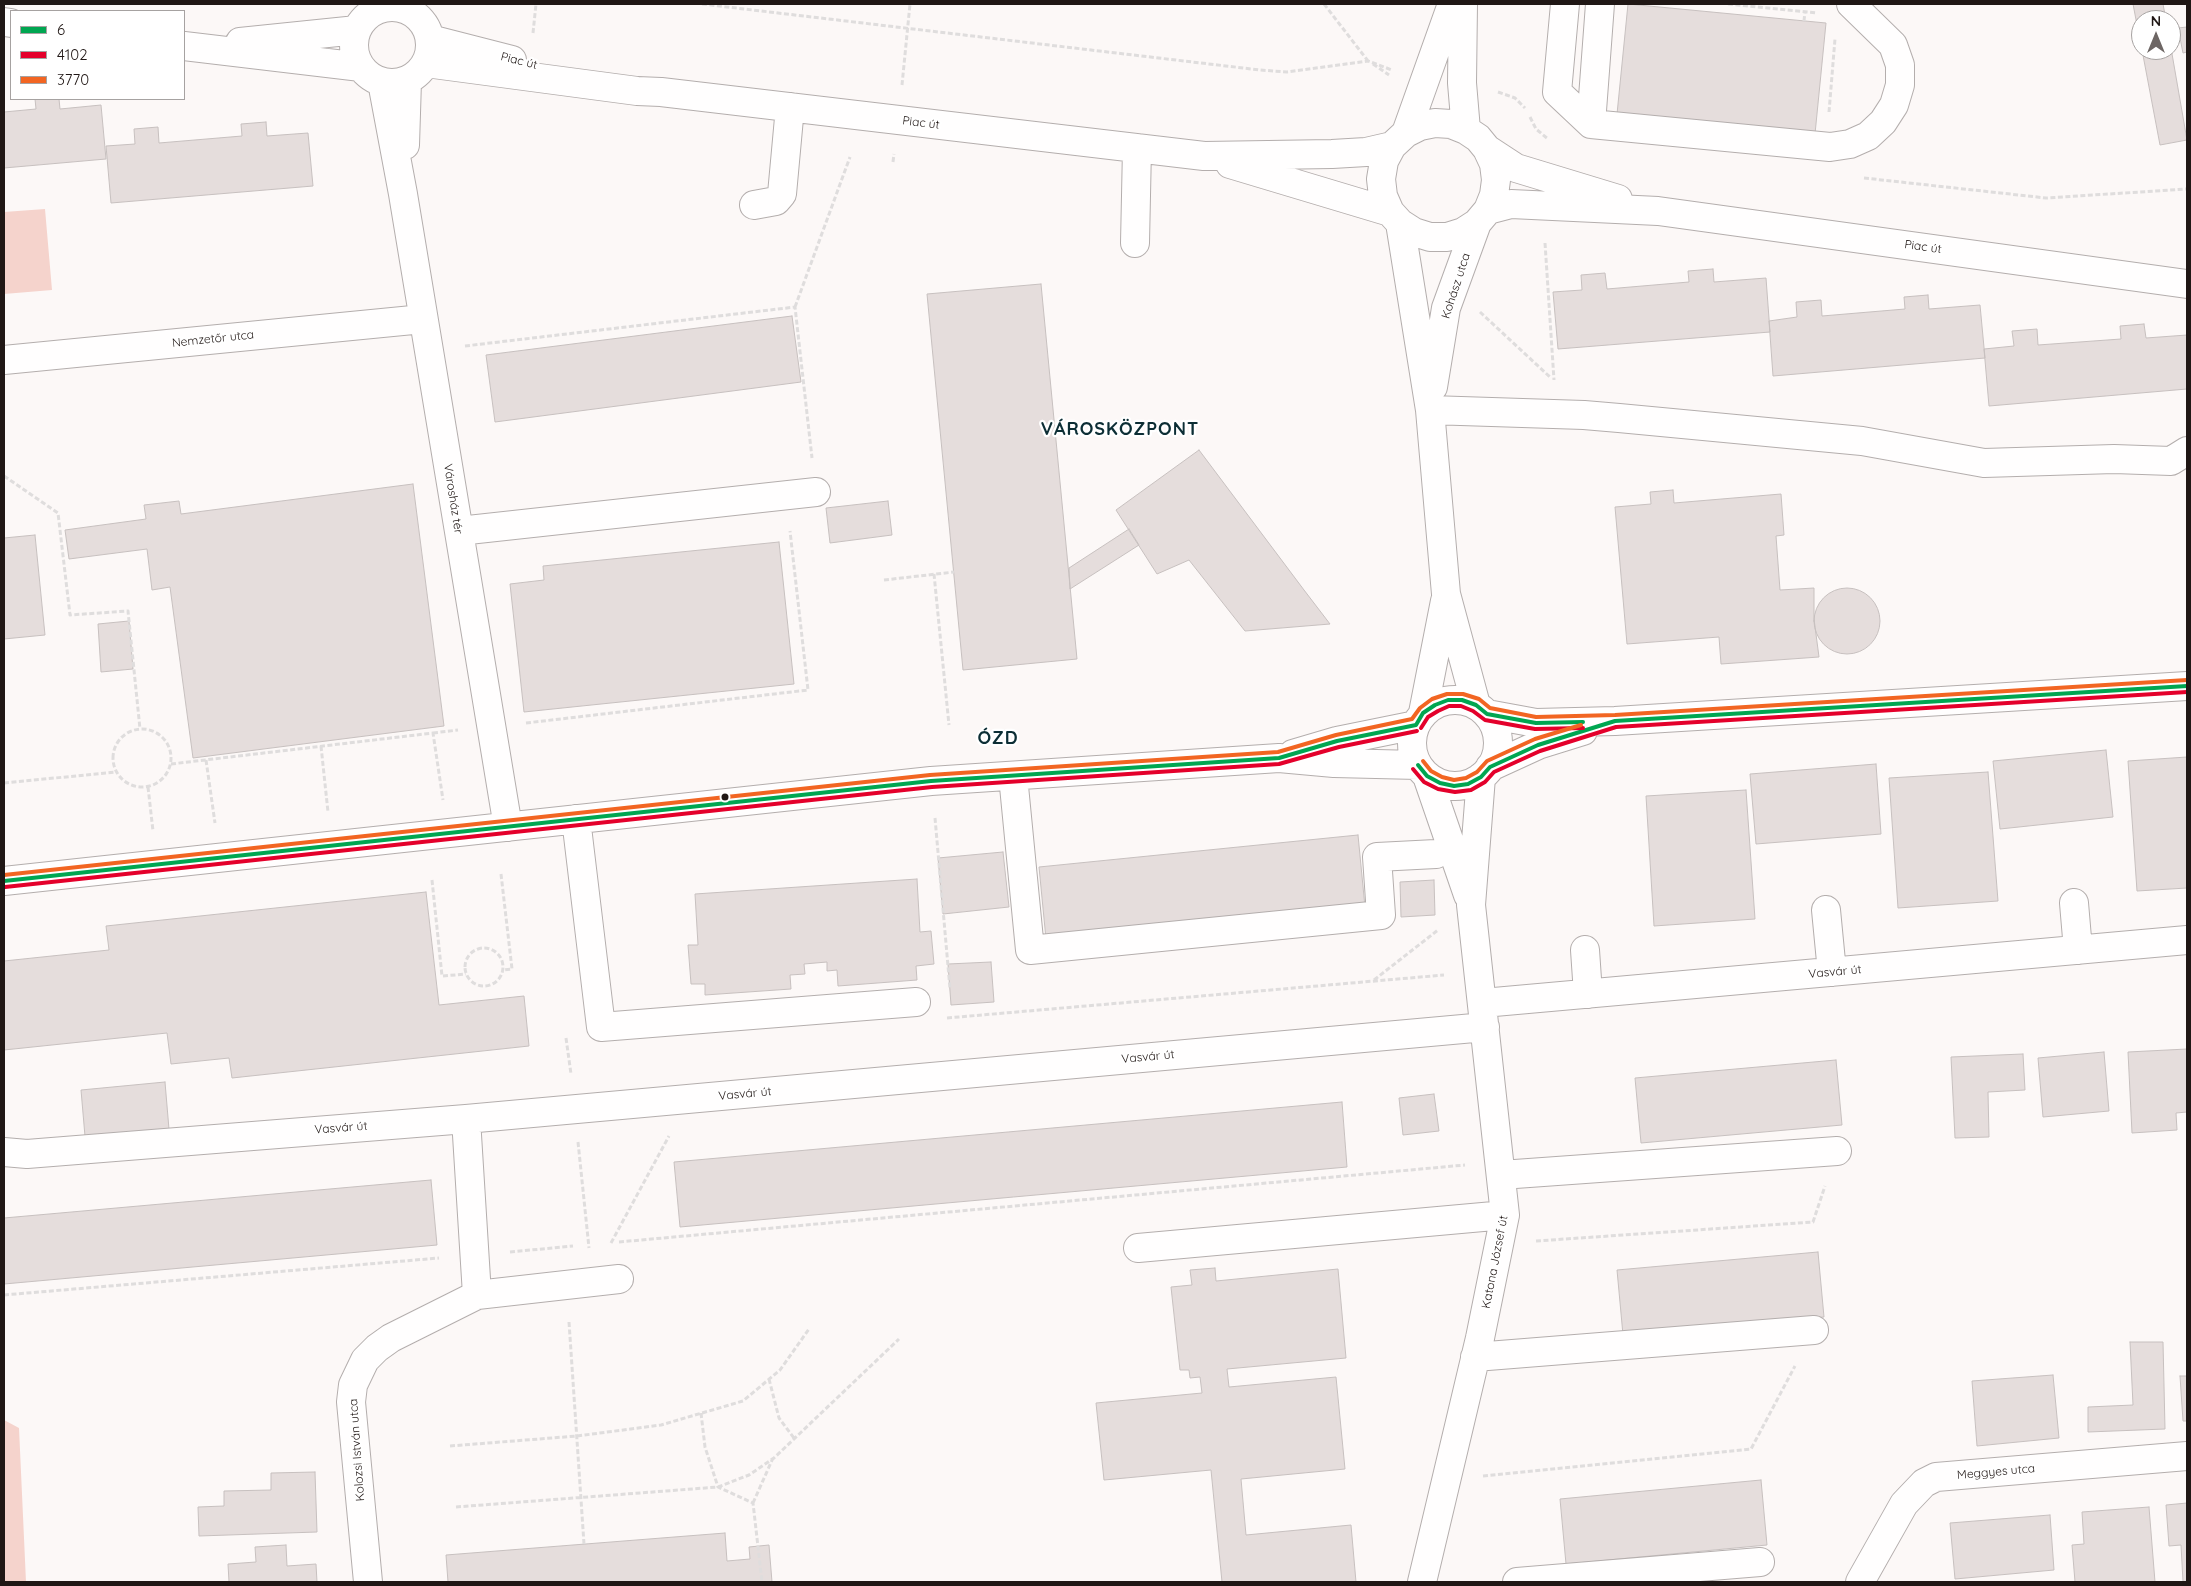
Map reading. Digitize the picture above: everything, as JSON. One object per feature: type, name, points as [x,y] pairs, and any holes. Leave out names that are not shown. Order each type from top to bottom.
[{"type":"street","points":[[1395,218],[1383,196],[1380,178],[1384,161],[1399,140],[1452,4]]},
{"type":"street","points":[[1463,4],[1462,83],[1466,130]]},
{"type":"street","points":[[1565,4],[1557,92],[1591,124],[1830,147],[1868,136],[1883,122],[1894,105],[1900,85],[1900,65],[1893,46],[1850,4]]},
{"type":"street","points":[[1591,124],[1600,4]]},
{"type":"street","points":[[386,8],[410,8],[427,28],[401,66],[356,55],[355,43],[369,15],[386,8]]},
{"type":"street","name":"Piac út","points":[[188,46],[369,15]]},
{"type":"street","name":"Piac út","points":[[188,46],[661,92],[1204,156]]},
{"type":"street","name":"Városház tér","points":[[401,66],[403,194],[508,827]]},
{"type":"street","points":[[754,205],[776,201],[782,194],[790,107]]},
{"type":"street","points":[[1204,156],[1366,152],[1399,140],[1420,126],[1435,123],[1451,124],[1466,130],[1478,138],[1487,149],[1494,164],[1496,180],[1494,195],[1483,216]]},
{"type":"street","points":[[1136,243],[1137,148]]},
{"type":"street","points":[[1487,149],[1516,168],[1658,211]]},
{"type":"street","points":[[1204,156],[1395,218],[1414,232],[1430,238],[1447,238],[1463,232],[1483,216],[1511,204],[1658,211]]},
{"type":"street","name":"Piac út","points":[[1658,211],[2187,284]]},
{"type":"street","name":"Kohász utca","points":[[1430,410],[1446,308],[1483,216]]},
{"type":"street","name":"Kohász utca","points":[[1395,218],[1430,410],[1444,606],[1482,709]]},
{"type":"street","name":"Nemzetőr utca","points":[[4,360],[423,319]]},
{"type":"street","points":[[1430,410],[1602,416],[1862,441],[1984,462],[2114,459],[2171,461],[2187,451]]},
{"type":"street","points":[[458,531],[816,492]]},
{"type":"street","points":[[1444,606],[1420,719],[1412,745],[1413,752],[1423,770],[1471,906]]},
{"type":"street","points":[[1279,758],[1420,719],[1435,705],[1448,700],[1462,700],[1482,709],[1536,723],[1615,721],[2187,686]]},
{"type":"street","points":[[1471,906],[1485,772],[1496,754],[1498,740],[1495,726],[1482,709]]},
{"type":"street","points":[[4,882],[932,781],[1279,758],[1423,770],[1440,783],[1454,786],[1468,784],[1485,772],[1538,745],[1615,721]]},
{"type":"street","points":[[1013,776],[1030,950],[1381,915],[1377,857],[1436,854]]},
{"type":"street","points":[[576,819],[602,1027],[916,1002]]},
{"type":"street","points":[[2074,904],[2078,950]]},
{"type":"street","name":"Katona József út","points":[[1422,1582],[1475,1357],[1505,1215],[1471,906]]},
{"type":"street","points":[[1826,910],[1832,972]]},
{"type":"street","name":"Vasvár út","points":[[4,1152],[27,1154],[575,1109],[1484,1015],[1588,994],[2187,940]]},
{"type":"street","points":[[1585,950],[1588,994]]},
{"type":"street","points":[[466,1119],[477,1295],[619,1279]]},
{"type":"street","points":[[1501,1175],[1837,1151]]},
{"type":"street","points":[[1138,1248],[1505,1215]]},
{"type":"street","name":"Kolozsi István utca","points":[[368,1582],[352,1402],[353,1386],[357,1374],[365,1360],[391,1338],[477,1295]]},
{"type":"street","points":[[1475,1357],[1814,1330]]},
{"type":"street","name":"Meggyes utca","points":[[1860,1582],[1904,1504],[1924,1483],[1936,1477],[2187,1456]]},
{"type":"street","points":[[1517,1582],[1760,1562]]},
{"type":"path","points":[[532,34],[536,4]]},
{"type":"path","points":[[702,4],[1260,70],[1287,72],[1368,61],[1396,71]]},
{"type":"path","points":[[1324,4],[1368,61],[1395,79]]},
{"type":"path","points":[[1728,4],[1821,13]]},
{"type":"path","points":[[1804,21],[1805,11]]},
{"type":"path","points":[[1829,113],[1836,35]]},
{"type":"path","points":[[816,492],[795,307],[850,157]]},
{"type":"path","points":[[1474,307],[1554,380],[1545,243]]},
{"type":"path","points":[[465,346],[795,307]]},
{"type":"path","points":[[4,476],[58,513],[70,616],[128,611],[140,729]]},
{"type":"path","points":[[170,764],[808,690],[790,531]]},
{"type":"path","points":[[884,580],[954,572]]},
{"type":"path","points":[[934,574],[949,725]]},
{"type":"path","points":[[140,729],[150,730],[166,741],[170,750],[170,764],[165,777],[148,787],[139,788],[121,780],[116,772],[113,753],[116,744],[131,731],[140,729]]},
{"type":"path","points":[[433,733],[443,801]]},
{"type":"path","points":[[321,746],[328,813]]},
{"type":"path","points":[[206,760],[215,824]]},
{"type":"path","points":[[4,783],[116,772]]},
{"type":"path","points":[[148,787],[153,831]]},
{"type":"path","points":[[935,818],[950,997]]},
{"type":"path","points":[[501,874],[512,969],[504,970]]},
{"type":"path","points":[[432,880],[442,976],[466,974]]},
{"type":"path","points":[[1373,981],[1442,927]]},
{"type":"path","points":[[487,947],[498,952],[504,964],[504,970],[498,980],[487,986],[475,983],[466,974],[466,960],[469,954],[480,948],[487,947]]},
{"type":"path","points":[[942,1018],[1446,975]]},
{"type":"path","points":[[568,1050],[578,1050]]},
{"type":"path","points":[[575,1109],[589,1245]]},
{"type":"path","points":[[611,1243],[671,1133]]},
{"type":"path","points":[[1530,1241],[1813,1222],[1837,1151]]},
{"type":"path","points":[[604,1244],[1470,1165]]},
{"type":"path","points":[[4,1295],[596,1244]]},
{"type":"path","points":[[569,1322],[584,1544]]},
{"type":"path","points":[[450,1446],[577,1436],[661,1425],[743,1401],[780,1370],[809,1328]]},
{"type":"path","points":[[1480,1477],[1751,1449],[1814,1330]]},
{"type":"path","points":[[456,1507],[718,1487],[749,1476],[774,1458],[899,1339]]},
{"type":"path","points":[[769,1380],[779,1418],[794,1438]]},
{"type":"path","points":[[701,1413],[704,1447],[718,1487],[753,1503]]},
{"type":"path","points":[[762,1582],[753,1503],[774,1458]]},
{"type":"shaded area","points":[[45,209],[52,290],[4,294],[4,212]]},
{"type":"shaded area","points":[[4,1420],[19,1428],[26,1582],[4,1582]]},
{"type":"building","points":[[1628,4],[1826,23],[1815,134],[1617,114]]},
{"type":"building","points":[[2133,4],[2163,4],[2164,10],[2134,10]]},
{"type":"building","points":[[2187,27],[2187,52],[2183,53],[2181,43],[2181,28]]},
{"type":"building","points":[[2144,60],[2173,60],[2187,140],[2160,145]]},
{"type":"building","points":[[35,100],[59,100],[60,109],[101,105],[106,159],[4,168],[4,112],[36,109]]},
{"type":"building","points":[[266,122],[267,136],[308,133],[313,186],[111,203],[106,146],[135,144],[134,129],[158,127],[159,143],[242,136],[241,124]]},
{"type":"building","points":[[1713,269],[1714,282],[1766,278],[1770,332],[1558,349],[1553,292],[1582,290],[1581,275],[1605,273],[1607,289],[1689,282],[1688,271]]},
{"type":"building","points":[[1041,284],[1077,659],[963,670],[927,294]]},
{"type":"building","points":[[1928,295],[1929,309],[1980,305],[1985,358],[1773,376],[1769,321],[1797,317],[1796,302],[1821,300],[1822,316],[1905,309],[1904,297]]},
{"type":"building","points":[[792,316],[801,382],[495,422],[486,355]]},
{"type":"building","points":[[2144,324],[2146,338],[2187,335],[2187,389],[1989,406],[1984,349],[2014,346],[2012,331],[2037,329],[2038,345],[2121,339],[2120,326]]},
{"type":"building","points":[[1199,450],[1330,624],[1245,631],[1189,560],[1157,574],[1116,510]]},
{"type":"building","points":[[413,484],[444,726],[193,758],[170,587],[152,590],[147,549],[69,559],[65,530],[146,519],[144,505],[179,501],[181,514]]},
{"type":"building","points":[[1673,490],[1674,503],[1781,494],[1784,535],[1776,536],[1780,590],[1814,588],[1814,619],[1819,657],[1721,664],[1719,637],[1627,644],[1615,507],[1651,504],[1650,492]]},
{"type":"building","points":[[888,501],[892,535],[830,543],[826,508]]},
{"type":"building","points":[[1129,529],[1139,545],[1070,589],[1069,568]]},
{"type":"building","points":[[35,535],[45,635],[4,639],[4,538]]},
{"type":"building","points":[[779,542],[794,684],[524,712],[510,584],[544,580],[543,566]]},
{"type":"building","points":[[1847,588],[1859,591],[1870,598],[1877,609],[1880,621],[1877,633],[1870,644],[1859,651],[1847,654],[1835,651],[1824,644],[1817,633],[1814,621],[1817,609],[1824,598],[1835,591]]},
{"type":"building","points":[[129,621],[133,669],[101,672],[98,624]]},
{"type":"building","points":[[2106,750],[2113,817],[2000,829],[1993,761]]},
{"type":"building","points":[[2187,757],[2187,888],[2137,891],[2128,761]]},
{"type":"building","points":[[1876,764],[1881,834],[1756,844],[1750,774]]},
{"type":"building","points":[[1988,772],[1998,901],[1898,908],[1889,778]]},
{"type":"building","points":[[1746,790],[1755,919],[1654,926],[1646,796]]},
{"type":"building","points":[[1358,835],[1365,907],[1046,939],[1039,867]]},
{"type":"building","points":[[1003,852],[1009,907],[943,914],[938,858]]},
{"type":"building","points":[[917,879],[920,932],[931,931],[934,964],[916,966],[917,980],[838,986],[837,970],[827,971],[827,962],[804,964],[805,974],[790,975],[791,989],[705,995],[705,984],[691,984],[688,945],[698,945],[695,894]]},
{"type":"building","points":[[1434,880],[1435,915],[1401,917],[1400,882]]},
{"type":"building","points":[[426,892],[439,1005],[524,996],[529,1046],[232,1078],[229,1058],[171,1064],[167,1033],[4,1050],[4,961],[109,950],[106,926]]},
{"type":"building","points":[[991,962],[994,1002],[951,1005],[948,964]]},
{"type":"building","points":[[2187,1049],[2187,1112],[2176,1113],[2177,1130],[2132,1133],[2128,1052]]},
{"type":"building","points":[[2104,1052],[2109,1111],[2043,1117],[2038,1058]]},
{"type":"building","points":[[2023,1054],[2025,1090],[1988,1092],[1989,1137],[1955,1138],[1951,1057]]},
{"type":"building","points":[[1836,1060],[1842,1125],[1641,1143],[1635,1078]]},
{"type":"building","points":[[165,1082],[170,1141],[86,1148],[81,1090]]},
{"type":"building","points":[[1434,1094],[1439,1131],[1403,1135],[1399,1098]]},
{"type":"building","points":[[1342,1102],[1347,1167],[680,1227],[674,1162]]},
{"type":"building","points":[[431,1180],[437,1245],[4,1284],[4,1218]]},
{"type":"building","points":[[1818,1252],[1824,1317],[1623,1335],[1617,1270]]},
{"type":"building","points":[[1215,1268],[1216,1281],[1338,1269],[1346,1358],[1227,1369],[1229,1387],[1336,1377],[1345,1469],[1241,1479],[1246,1535],[1351,1525],[1356,1582],[1222,1582],[1211,1470],[1104,1480],[1096,1403],[1202,1393],[1200,1377],[1190,1378],[1189,1370],[1180,1370],[1171,1287],[1192,1285],[1190,1270]]},
{"type":"building","points":[[2130,1342],[2163,1342],[2165,1429],[2088,1432],[2088,1407],[2133,1405]]},
{"type":"building","points":[[2053,1375],[2059,1438],[1977,1446],[1972,1381]]},
{"type":"building","points":[[2180,1376],[2187,1376],[2187,1421],[2183,1421]]},
{"type":"building","points":[[315,1472],[317,1532],[199,1536],[198,1507],[224,1506],[224,1491],[271,1490],[271,1473]]},
{"type":"building","points":[[1761,1480],[1767,1545],[1566,1564],[1560,1499]]},
{"type":"building","points":[[2187,1503],[2187,1582],[2183,1582],[2181,1545],[2169,1546],[2166,1505]]},
{"type":"building","points":[[2149,1507],[2155,1582],[2075,1582],[2072,1545],[2084,1544],[2082,1512]]},
{"type":"building","points":[[2050,1515],[2054,1570],[1955,1579],[1950,1523]]},
{"type":"building","points":[[725,1533],[727,1561],[750,1559],[749,1547],[769,1545],[772,1582],[448,1582],[446,1555]]},
{"type":"building","points":[[286,1545],[287,1566],[316,1564],[317,1582],[229,1582],[228,1564],[256,1562],[255,1547]]},
{"type":"transit line","name":"3770","points":[[4,875],[930,775],[1278,752],[1336,735],[1412,719],[1420,708],[1432,699],[1447,694],[1463,694],[1479,699],[1490,708],[1536,717],[1615,715],[2187,680]]},
{"type":"transit line","name":"6","points":[[1418,765],[1427,776],[1440,783],[1454,786],[1468,784],[1481,777],[1490,767],[1538,745],[1615,721],[2187,686]]},
{"type":"transit line","name":"4102","points":[[1413,769],[1424,782],[1438,789],[1455,792],[1471,790],[1485,782],[1494,772],[1540,751],[1616,727],[2187,692]]},
{"type":"transit line","name":"6","points":[[1416,725],[1423,713],[1435,705],[1448,700],[1462,700],[1476,705],[1487,714],[1536,723],[1583,722]]},
{"type":"transit line","name":"4102","points":[[1421,728],[1428,717],[1449,706],[1461,706],[1473,711],[1485,720],[1535,729],[1583,728]]},
{"type":"transit line","name":"6","points":[[4,881],[931,781],[1279,758],[1337,741],[1416,725]]},
{"type":"transit line","name":"3770","points":[[1423,761],[1431,771],[1442,777],[1454,780],[1466,778],[1477,772],[1487,761],[1535,739],[1581,725]]},
{"type":"transit line","name":"4102","points":[[5,887],[932,787],[1279,764],[1339,747],[1417,731]]},
{"type":"district","name":"VÁROSKÖZPONT","points":[[1120,430]]},
{"type":"district","name":"ÓZD","points":[[998,739]]}]
